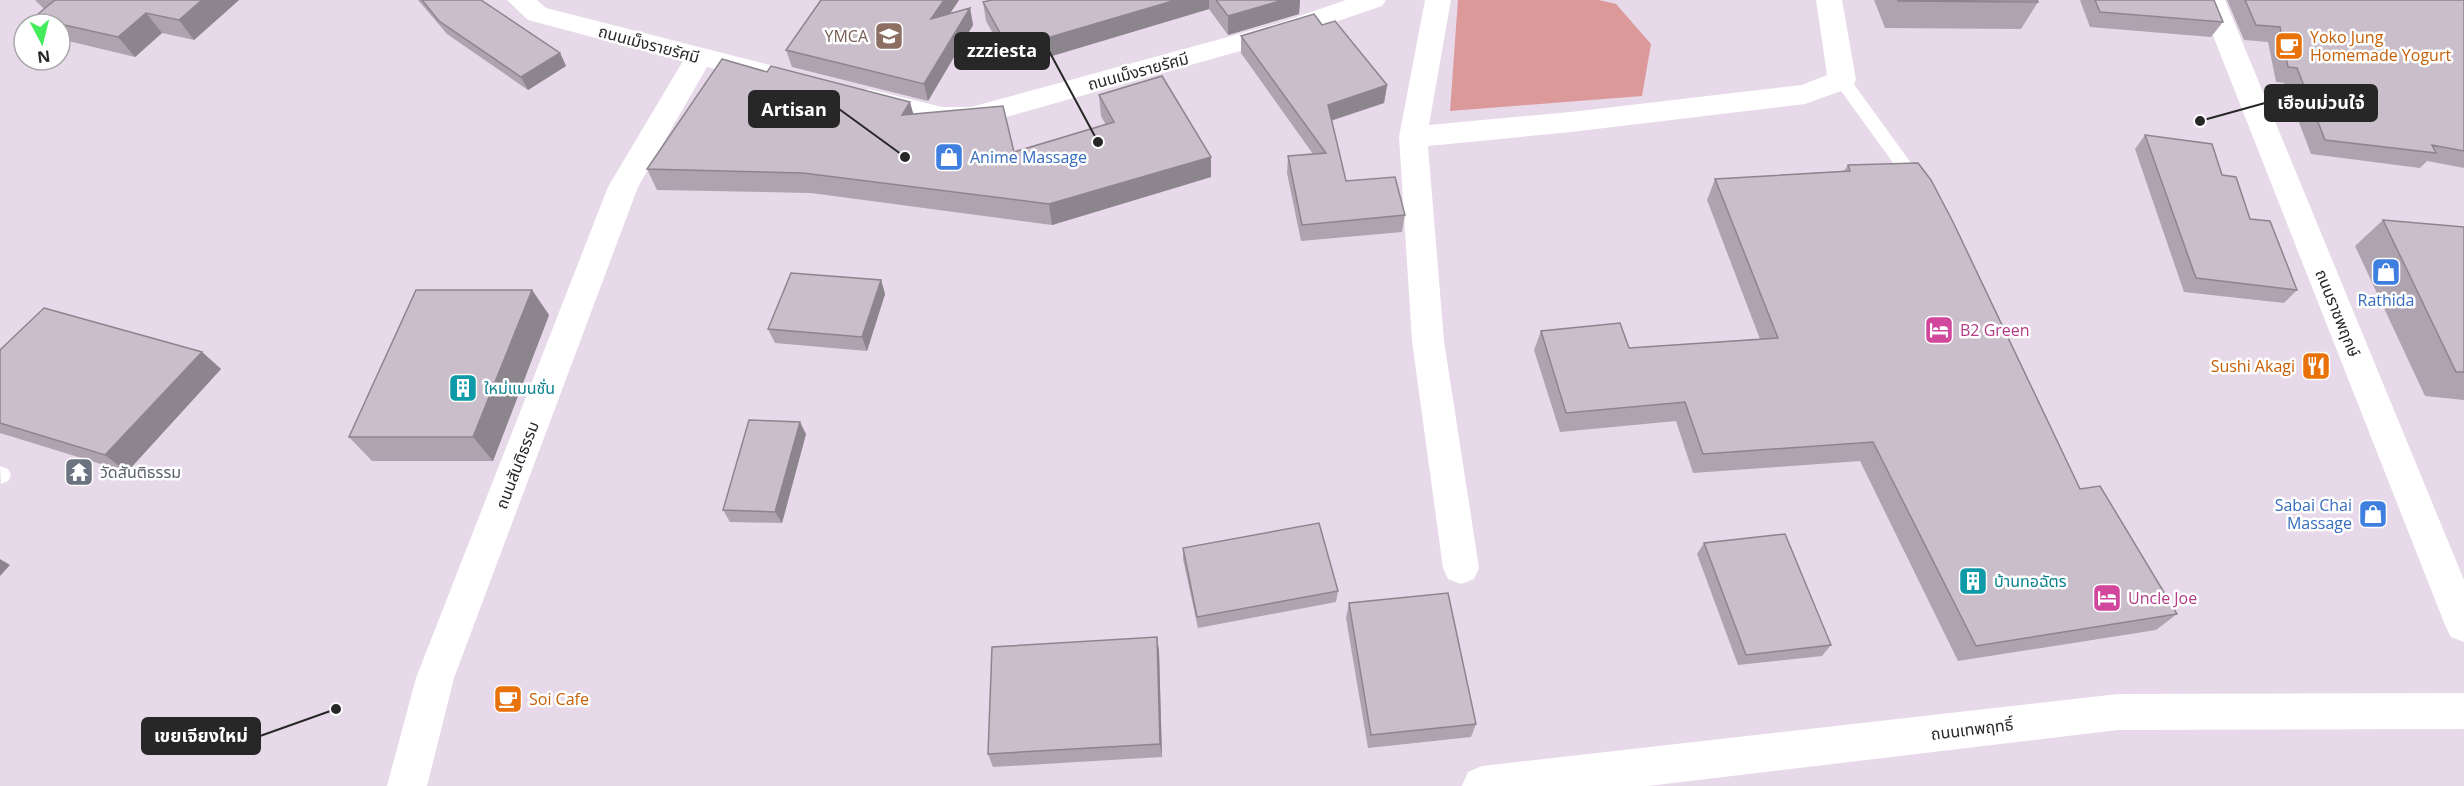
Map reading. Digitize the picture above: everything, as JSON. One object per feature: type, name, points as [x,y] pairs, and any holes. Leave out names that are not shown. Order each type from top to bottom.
[{"type":"street","name":"ถนนเม็งรายรัศมี","points":[[520,0],[537,14],[792,80]]},
{"type":"street","name":"ถนนเม็งรายรัศมี","points":[[849,94],[942,117],[971,117],[1288,29],[1373,0]]},
{"type":"street","points":[[1438,0],[1413,137],[1428,340],[1461,568]]},
{"type":"street","points":[[1413,137],[1805,94],[1842,80],[1829,0]]},
{"type":"street","name":"ถนนราชพฤกษ์","points":[[2212,0],[2464,625]]},
{"type":"street","name":"ถนนสันติธรรม","points":[[407,786],[435,678],[622,187],[699,57]]},
{"type":"street","name":"ถนนเทพฤทธิ์","points":[[1482,786],[2118,712],[2464,711]]},
{"type":"lane","points":[[1842,80],[1927,197]]},
{"type":"shaded area","points":[[1458,0],[1599,0],[1616,4],[1651,44],[1642,96],[1450,111]]},
{"type":"building","points":[[55,0],[202,0],[179,20],[146,13],[118,37],[72,27],[72,12],[40,12]]},
{"type":"building","points":[[422,0],[481,0],[560,53],[521,77],[439,21]]},
{"type":"building","points":[[821,0],[944,0],[931,19],[970,8],[924,84],[786,50]]},
{"type":"building","points":[[992,0],[1176,0],[1009,49],[983,2]]},
{"type":"building","points":[[1216,0],[1283,0],[1228,16]]},
{"type":"building","points":[[2037,0],[2038,2],[1898,1]]},
{"type":"building","points":[[2095,0],[2214,0],[2223,22],[2100,12]]},
{"type":"building","points":[[2245,0],[2464,0],[2464,151],[2432,145],[2436,153],[2325,140],[2297,68],[2288,67],[2280,27],[2256,25]]},
{"type":"building","points":[[1314,14],[1322,25],[1335,21],[1387,85],[1328,105],[1346,181],[1395,177],[1405,215],[1302,225],[1288,156],[1326,153],[1241,36]]},
{"type":"building","points":[[722,59],[767,72],[771,66],[910,102],[902,115],[1003,106],[1014,152],[1114,122],[1099,95],[1162,76],[1211,157],[1049,204],[803,173],[647,169]]},
{"type":"building","points":[[2145,135],[2212,144],[2222,175],[2236,177],[2250,219],[2270,221],[2297,290],[2196,278]]},
{"type":"building","points":[[1918,163],[1931,180],[1953,222],[2080,489],[2100,486],[2177,614],[1976,646],[1873,442],[1703,454],[1685,402],[1566,413],[1541,331],[1620,323],[1629,348],[1778,338],[1715,179],[1850,171],[1848,165]]},
{"type":"building","points":[[2383,220],[2464,227],[2464,372],[2456,372]]},
{"type":"building","points":[[791,273],[881,280],[862,337],[768,329]]},
{"type":"building","name":"ใหม่แมนชั่น","points":[[416,290],[532,290],[473,437],[349,437]]},
{"type":"building","points":[[44,308],[202,352],[105,455],[0,423],[0,350]]},
{"type":"building","points":[[749,420],[800,422],[775,512],[723,510]]},
{"type":"building","points":[[1319,523],[1338,591],[1197,617],[1183,548]]},
{"type":"building","points":[[1785,534],[1831,645],[1746,655],[1704,543]]},
{"type":"building","points":[[1448,593],[1476,724],[1371,735],[1349,603]]},
{"type":"building","points":[[1157,637],[1160,744],[988,754],[992,647]]},
{"type":"place","name":"YMCA","points":[[889,36]]},
{"type":"place","name":"Yoko Jung Homemade Yogurt","points":[[2289,46]]},
{"type":"place","name":"เฮือนม่วนใจ๋","points":[[2200,121]]},
{"type":"place","name":"zzziesta","points":[[1098,142]]},
{"type":"place","name":"Artisan","points":[[905,157]]},
{"type":"place","name":"Anime Massage","points":[[949,157]]},
{"type":"place","name":"Rathida","points":[[2386,272]]},
{"type":"place","name":"B2 Green","points":[[1939,330]]},
{"type":"place","name":"Sushi Akagi","points":[[2316,366]]},
{"type":"place","name":"ใหม่แมนชั่น","points":[[463,388]]},
{"type":"place","name":"วัดสันติธรรม","points":[[79,472]]},
{"type":"place","name":"Sabai Chai Massage","points":[[2373,514]]},
{"type":"place","name":"บ้านทอฉัตร","points":[[1973,581]]},
{"type":"place","name":"Uncle Joe","points":[[2107,598]]},
{"type":"place","name":"Soi Cafe","points":[[508,699]]},
{"type":"place","name":"เขยเจียงใหม่","points":[[336,709]]}]
